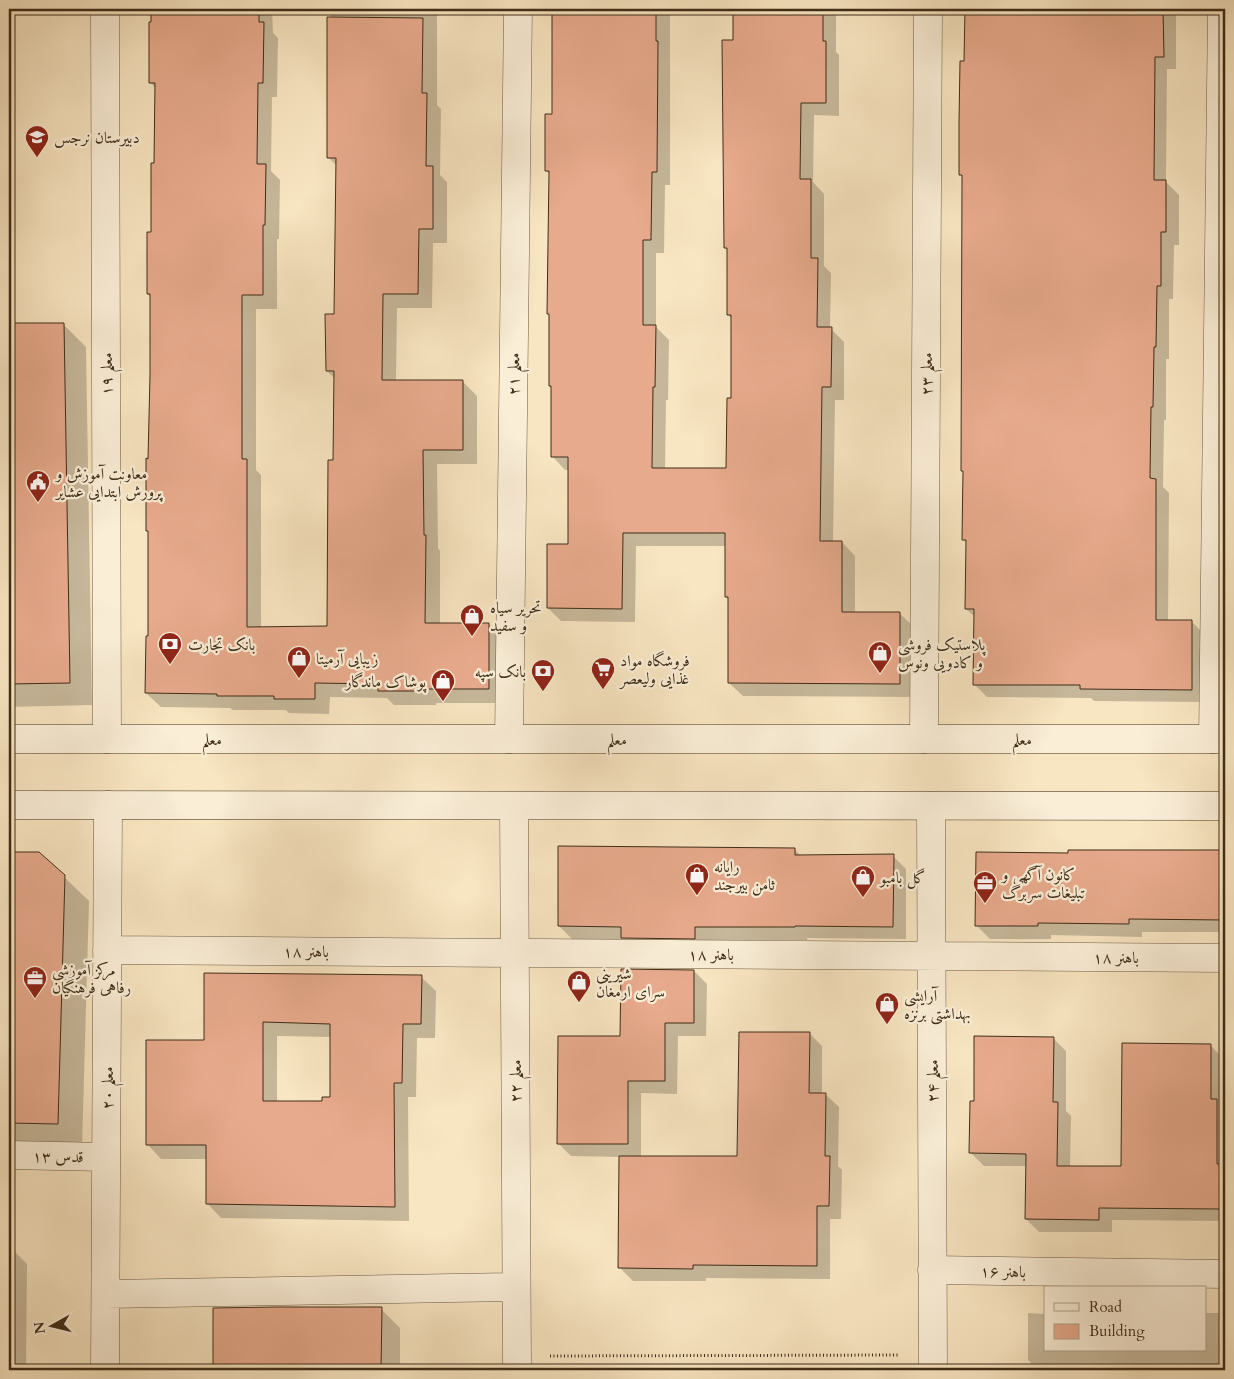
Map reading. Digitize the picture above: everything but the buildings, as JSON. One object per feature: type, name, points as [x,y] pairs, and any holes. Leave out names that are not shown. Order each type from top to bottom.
[{"type":"street","name":"معلم ۱۹","points":[[105,9],[107,739]]},
{"type":"street","name":"معلم ۲۱","points":[[509,739],[518,9]]},
{"type":"street","name":"معلم ۲۳","points":[[924,739],[928,9]]},
{"type":"street","points":[[1219,739],[1222,9]]},
{"type":"street","name":"معلم","points":[[9,739],[1219,739]]},
{"type":"street","points":[[9,805],[1225,806]]},
{"type":"street","name":"معلم ۲۰","points":[[105,1370],[108,805]]},
{"type":"street","name":"معلم ۲۲","points":[[514,806],[517,1363]]},
{"type":"street","name":"معلم ۲۴","points":[[931,806],[933,1363]]},
{"type":"street","name":"باهنر ۱۸","points":[[107,950],[1225,958]]},
{"type":"street","name":"قدس ۱۳","points":[[9,1155],[106,1157]]},
{"type":"street","name":"باهنر ۱۶","points":[[932,1270],[1225,1274]]},
{"type":"street","points":[[106,1294],[516,1287]]},
{"type":"path","points":[[517,1363],[933,1363]]},
{"type":"place","name":"دبیرستان نرجس","points":[[37,158]]},
{"type":"place","name":"معاونت آموزش و پرورش ابتدایی عشایر","points":[[38,503]]},
{"type":"place","name":"تحریر سیاه و سفید","points":[[472,637]]},
{"type":"place","name":"بانک تجارت","points":[[170,665]]},
{"type":"place","name":"پلاستیک فروشی و کادویی ونوس","points":[[880,674]]},
{"type":"place","name":"زیبایی آرمیتا","points":[[299,679]]},
{"type":"place","name":"فروشگاه مواد غذایی ولیعصر","points":[[603,690]]},
{"type":"place","name":"بانک سپه","points":[[543,692]]},
{"type":"place","name":"پوشاک ماندگار","points":[[443,702]]},
{"type":"place","name":"رایانه ثامن بیرجند","points":[[697,896]]},
{"type":"place","name":"گل بامبو","points":[[863,898]]},
{"type":"place","name":"کانون آگهی و تبلیغات سربرگ","points":[[985,904]]},
{"type":"place","name":"مرکز آموزشی رفاهی فرهنگیان","points":[[35,999]]},
{"type":"place","name":"شیرینی سرای ارمغان","points":[[579,1003]]},
{"type":"place","name":"آرایشی بهداشتی برنزه","points":[[887,1025]]}]
